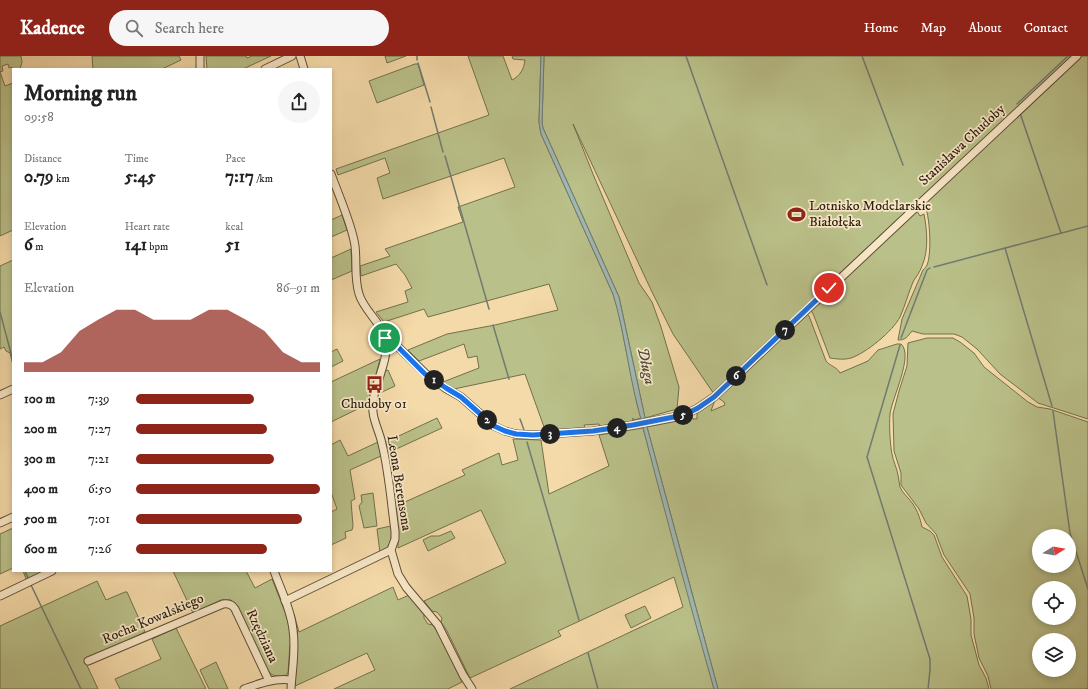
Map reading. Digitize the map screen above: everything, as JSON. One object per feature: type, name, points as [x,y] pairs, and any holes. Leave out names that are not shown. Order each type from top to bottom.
[{"type":"street","points":[[200,56],[200,68]]},
{"type":"street","points":[[267,68],[292,56]]},
{"type":"street","points":[[300,56],[304,68]]},
{"type":"street","name":"Stanisława Chudoby","points":[[386,343],[395,344],[425,374],[461,397],[491,424],[510,433],[520,435],[610,429],[684,415],[698,408],[714,397],[1077,56]]},
{"type":"street","points":[[332,177],[355,245],[356,279],[359,295],[383,332],[386,343]]},
{"type":"street","name":"Leona Berensona","points":[[386,343],[372,413],[384,454],[395,531],[395,539],[391,550],[399,576],[438,625],[463,675],[472,689]]},
{"type":"street","points":[[0,395],[12,389]]},
{"type":"street","points":[[0,523],[12,517]]},
{"type":"street","points":[[285,601],[391,550]]},
{"type":"street","points":[[0,596],[50,572]]},
{"type":"street","points":[[274,572],[292,620],[294,634],[291,689]]},
{"type":"street","name":"Rocha Kowalskiego","points":[[88,661],[215,606],[230,604]]},
{"type":"street","name":"Rzędziana","points":[[230,604],[235,609],[269,680]]},
{"type":"street","points":[[244,689],[269,680],[292,680]]},
{"type":"green space","points":[[0,56],[21,56],[22,62],[20,68],[9,68],[8,64],[2,66],[3,71],[0,72]]},
{"type":"green space","points":[[92,56],[179,56],[181,60],[164,68],[93,68]]},
{"type":"green space","points":[[206,56],[246,56],[247,58],[252,56],[271,56],[245,68],[207,68]]},
{"type":"green space","points":[[385,56],[406,56],[387,63]]},
{"type":"green space","points":[[468,56],[503,56],[512,80],[521,72],[525,60],[513,59],[512,56],[541,56],[539,122],[541,134],[613,294],[618,310],[641,418],[634,420],[633,418],[632,422],[600,427],[599,424],[584,425],[585,428],[543,431],[544,427],[525,374],[454,389],[443,382],[479,368],[477,356],[468,358],[464,344],[419,361],[408,350],[447,334],[495,325],[558,310],[549,284],[428,317],[424,309],[384,322],[376,312],[408,302],[405,291],[412,288],[405,275],[396,264],[361,276],[360,266],[390,256],[385,249],[463,222],[458,207],[515,187],[504,158],[383,199],[377,178],[390,173],[385,158],[338,175],[336,169],[489,115]]},
{"type":"green space","points":[[544,56],[1073,56],[813,298],[714,394],[673,334],[573,124],[639,283],[652,302],[679,387],[677,409],[645,418],[619,297],[543,128]]},
{"type":"green space","points":[[1082,56],[1088,56],[1088,419],[1038,403],[1000,374],[977,349],[962,337],[954,334],[923,334],[912,331],[905,339],[898,340],[902,319],[923,270],[927,266],[929,260],[929,224],[924,204],[1017,115]]},
{"type":"green space","points":[[418,64],[424,85],[377,103],[369,81]]},
{"type":"green space","points":[[0,72],[5,86],[12,83],[12,230],[0,236]]},
{"type":"green space","points":[[917,211],[920,216],[924,214],[927,233],[926,253],[900,317],[892,329],[871,347],[848,359],[830,358],[810,308]]},
{"type":"green space","points":[[342,215],[347,230],[332,237],[332,220]]},
{"type":"green space","points":[[351,249],[352,271],[332,280],[332,258]]},
{"type":"green space","points":[[12,260],[12,361],[10,353],[6,351],[4,347],[0,349],[0,266]]},
{"type":"green space","points":[[807,314],[826,361],[840,373],[868,361],[878,350],[901,344],[904,350],[904,367],[890,414],[891,450],[900,487],[915,507],[922,527],[934,535],[942,557],[967,596],[971,619],[971,635],[979,665],[986,678],[989,689],[718,689],[647,427],[678,421],[692,416],[693,419],[697,419],[697,413],[715,400],[711,411],[725,405],[724,402],[717,397]]},
{"type":"green space","points":[[927,338],[953,338],[974,353],[984,367],[1028,402],[1037,407],[1050,409],[1088,422],[1087,689],[991,689],[988,676],[979,658],[974,634],[974,618],[970,594],[944,555],[936,534],[926,523],[919,509],[901,485],[901,473],[894,451],[893,414],[907,366],[908,343]]},
{"type":"green space","points":[[337,349],[343,361],[332,366],[332,352]]},
{"type":"green space","points":[[380,359],[368,404],[332,422],[332,382]]},
{"type":"green space","points":[[388,370],[395,386],[380,393],[385,371]]},
{"type":"green space","points":[[437,418],[442,428],[392,451],[387,449],[386,442]]},
{"type":"green space","points":[[643,428],[714,689],[510,689],[683,607],[674,577],[558,631],[561,636],[470,678],[441,622],[442,618],[437,612],[432,611],[424,601],[506,563],[481,510],[398,548],[396,506],[465,475],[462,470],[499,453],[502,465],[518,460],[513,439],[541,440],[549,494],[609,466],[599,435]]},
{"type":"green space","points":[[340,440],[348,456],[378,442],[381,456],[350,470],[355,499],[351,501],[353,526],[352,530],[345,532],[346,538],[332,545],[332,512],[337,509],[332,495],[332,444]]},
{"type":"green space","points":[[373,493],[377,526],[364,528],[359,506],[362,502],[361,495]]},
{"type":"green space","points":[[391,526],[391,538],[389,545],[380,553],[377,529]]},
{"type":"green space","points":[[12,528],[12,568],[0,574],[0,534]]},
{"type":"green space","points":[[451,531],[455,538],[428,551],[423,540],[431,536],[439,536]]},
{"type":"green space","points":[[23,572],[46,572],[27,581]]},
{"type":"green space","points":[[173,572],[247,572],[255,588],[272,579],[290,628],[290,626],[291,653],[290,645],[288,673],[284,677],[275,676],[267,672],[236,605],[231,600],[221,600],[196,612],[192,611]]},
{"type":"green space","points":[[97,581],[106,600],[127,592],[145,632],[84,659],[98,689],[0,689],[0,626]]},
{"type":"green space","points":[[393,587],[398,600],[409,595],[424,614],[424,618],[428,624],[433,625],[442,639],[462,682],[448,689],[334,689],[375,670],[367,653],[295,686],[297,631],[294,614],[299,632]]},
{"type":"green space","points":[[645,606],[651,618],[631,628],[625,615]]},
{"type":"green space","points":[[176,628],[206,689],[120,689],[115,679],[161,659],[152,639]]},
{"type":"green space","points":[[216,662],[228,689],[209,689],[200,670]]},
{"type":"water","points":[[541,56],[544,56],[543,128],[619,297],[647,427],[718,689],[714,689],[665,511],[637,404],[613,294],[541,134],[539,122]]},
{"type":"waterway","points":[[686,56],[767,285]]},
{"type":"waterway","points":[[862,56],[903,165]]},
{"type":"waterway","points":[[1017,104],[1068,56]]},
{"type":"waterway","points":[[418,63],[430,102]]},
{"type":"waterway","points":[[431,107],[443,152]]},
{"type":"waterway","points":[[1020,113],[1061,233]]},
{"type":"waterway","points":[[445,156],[489,309]]},
{"type":"waterway","points":[[934,267],[1088,226]]},
{"type":"waterway","points":[[1005,248],[1052,406]]},
{"type":"waterway","points":[[901,338],[927,270],[930,268]]},
{"type":"waterway","points":[[0,312],[12,357]]},
{"type":"waterway","points":[[493,325],[509,379]]},
{"type":"waterway","points":[[900,345],[867,457],[930,659],[928,689]]},
{"type":"waterway","points":[[1053,411],[1070,533],[1088,589]]},
{"type":"waterway","points":[[520,419],[524,430]]},
{"type":"waterway","points":[[527,442],[579,620]]},
{"type":"waterway","points":[[25,572],[28,578]]},
{"type":"waterway","points":[[31,585],[81,689]]},
{"type":"waterway","points":[[588,653],[598,689]]},
{"type":"place","name":"Lotnisko Modelarskie Białołęka","points":[[796,214]]},
{"type":"place","name":"Chudoby 01","points":[[374,384]]},
{"type":"route","points":[[385,338],[386,343],[395,344],[425,374],[461,397],[499,429],[520,435],[593,431],[684,415],[698,408],[714,397],[829,288]]},
{"type":"water label","name":"Długa","points":[[646,366]]}]
